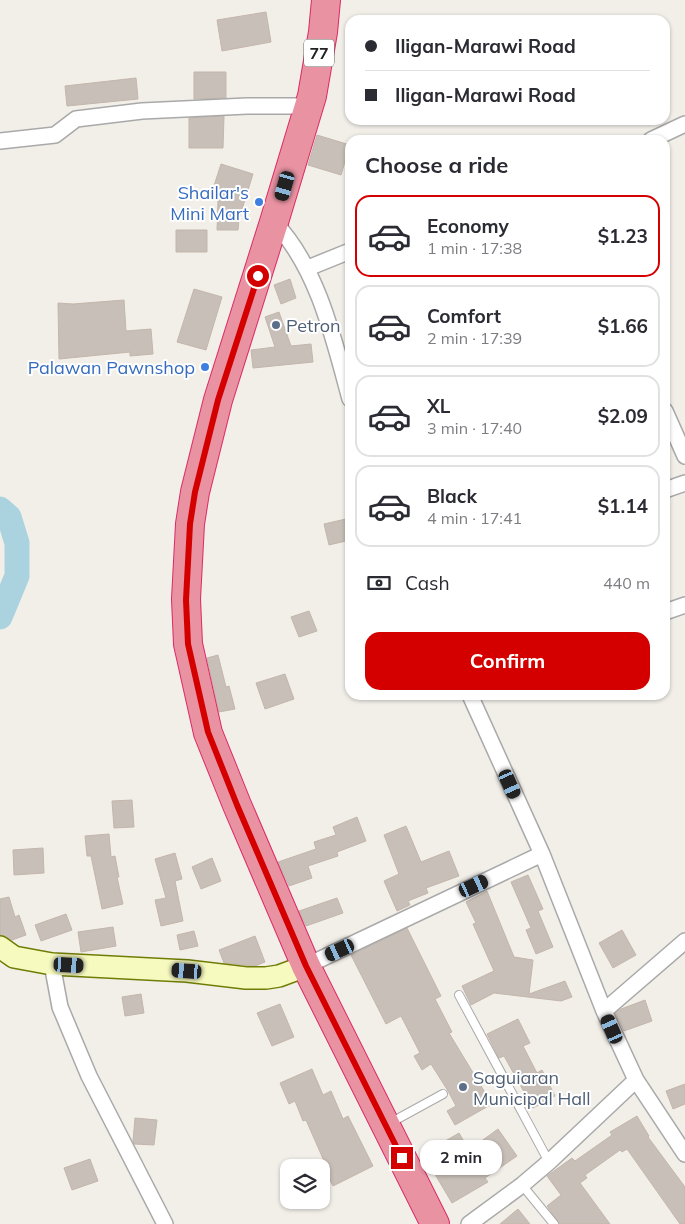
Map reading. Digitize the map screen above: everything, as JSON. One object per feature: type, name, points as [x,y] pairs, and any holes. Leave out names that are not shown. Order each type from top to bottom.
[{"type":"highway","name":"77","points":[[326,0],[317,66],[309,106],[218,400],[195,492],[190,524],[186,600],[188,644],[208,732],[306,966],[435,1224]]},
{"type":"main road","points":[[0,947],[14,957],[52,964],[187,971],[246,978],[279,976],[306,966]]},
{"type":"street","points":[[0,141],[55,134],[76,119],[142,111],[247,106],[309,106]]},
{"type":"street","points":[[662,135],[685,124]]},
{"type":"street","points":[[274,222],[288,236],[308,268],[336,346],[345,380]]},
{"type":"street","points":[[308,268],[345,253]]},
{"type":"street","points":[[670,422],[685,456]]},
{"type":"street","points":[[670,488],[685,482]]},
{"type":"street","points":[[670,610],[685,605]]},
{"type":"street","points":[[472,700],[542,854],[604,1011],[636,1080],[685,1154]]},
{"type":"street","points":[[306,966],[542,854]]},
{"type":"street","points":[[604,1011],[685,941]]},
{"type":"street","points":[[52,964],[60,1007],[89,1076],[165,1224]]},
{"type":"street","points":[[469,1224],[522,1185],[549,1162],[636,1080]]},
{"type":"lane","points":[[460,995],[549,1162]]},
{"type":"lane","points":[[386,1125],[443,1094]]},
{"type":"lane","points":[[522,1185],[554,1224]]},
{"type":"building","points":[[266,12],[271,42],[222,51],[217,20]]},
{"type":"building","points":[[194,72],[226,72],[226,98],[194,99]]},
{"type":"building","points":[[136,78],[138,99],[67,106],[65,86]]},
{"type":"building","points":[[224,116],[223,148],[189,148],[189,118]]},
{"type":"building","points":[[317,135],[345,143],[345,162],[341,175],[308,165]]},
{"type":"building","points":[[221,164],[253,174],[239,219],[238,230],[217,230],[218,201],[210,198]]},
{"type":"building","points":[[176,230],[207,230],[207,252],[176,252]]},
{"type":"building","points":[[290,279],[296,298],[281,304],[274,285]]},
{"type":"building","points":[[194,289],[222,297],[206,350],[177,342]]},
{"type":"building","points":[[124,300],[126,331],[151,329],[153,354],[130,356],[130,352],[59,359],[58,303],[73,304]]},
{"type":"building","points":[[279,312],[291,346],[311,344],[313,362],[253,368],[251,350],[275,347],[265,317]]},
{"type":"building","points":[[345,519],[345,541],[329,545],[324,524]]},
{"type":"building","points":[[309,611],[317,631],[299,637],[291,617]]},
{"type":"building","points":[[218,655],[226,687],[229,686],[235,709],[219,712],[207,658]]},
{"type":"building","points":[[285,674],[294,699],[265,709],[256,683]]},
{"type":"building","points":[[132,800],[134,827],[114,828],[112,801]]},
{"type":"building","points":[[357,817],[366,841],[337,852],[338,856],[308,866],[312,878],[289,886],[278,862],[316,849],[314,842],[336,835],[333,827]]},
{"type":"building","points":[[406,826],[421,862],[449,851],[459,876],[426,888],[428,893],[408,901],[410,905],[397,911],[384,881],[399,874],[384,835]]},
{"type":"building","points":[[109,834],[111,857],[115,856],[123,904],[102,909],[91,856],[87,856],[85,836]]},
{"type":"building","points":[[43,848],[44,873],[14,875],[13,850]]},
{"type":"building","points":[[175,853],[182,879],[175,881],[183,921],[161,926],[155,900],[166,898],[155,859]]},
{"type":"building","points":[[212,858],[221,881],[201,889],[192,867]]},
{"type":"building","points":[[528,875],[543,909],[538,911],[553,947],[536,954],[526,930],[531,928],[511,882]]},
{"type":"building","points":[[487,891],[514,957],[533,960],[529,994],[565,981],[572,997],[561,1001],[494,993],[471,1005],[462,986],[494,971],[473,924],[476,923],[466,902]]},
{"type":"building","points":[[9,897],[15,917],[19,915],[26,935],[12,940],[0,935],[0,899]]},
{"type":"building","points":[[337,898],[343,913],[306,926],[299,911]]},
{"type":"building","points":[[66,914],[72,930],[41,941],[35,925]]},
{"type":"building","points":[[113,927],[116,946],[81,952],[78,932]]},
{"type":"building","points":[[407,928],[441,996],[435,999],[452,1032],[449,1033],[492,1104],[455,1125],[447,1111],[456,1106],[448,1091],[431,1064],[422,1070],[414,1056],[420,1053],[401,1016],[386,1024],[351,955]]},
{"type":"building","points":[[622,930],[636,955],[613,968],[599,943]]},
{"type":"building","points":[[194,931],[198,946],[180,950],[177,935]]},
{"type":"building","points":[[255,936],[265,962],[255,966],[224,963],[219,950]]},
{"type":"building","points":[[141,994],[144,1013],[125,1016],[122,997]]},
{"type":"building","points":[[645,1000],[652,1021],[624,1031],[615,1013]]},
{"type":"building","points":[[280,1004],[294,1037],[272,1046],[257,1013]]},
{"type":"building","points":[[518,1019],[530,1043],[523,1046],[537,1073],[542,1070],[555,1096],[533,1108],[504,1056],[499,1058],[487,1034]]},
{"type":"building","points":[[312,1069],[323,1095],[331,1091],[343,1119],[348,1116],[373,1166],[333,1186],[330,1180],[330,1159],[323,1159],[306,1120],[303,1121],[295,1101],[289,1104],[280,1083]]},
{"type":"building","points":[[685,1084],[685,1104],[673,1109],[666,1091]]},
{"type":"building","points":[[637,1116],[648,1137],[685,1187],[685,1224],[680,1224],[627,1149],[622,1152],[620,1150],[585,1175],[587,1178],[580,1183],[610,1224],[560,1224],[547,1206],[561,1195],[547,1176],[572,1158],[575,1161],[612,1135],[610,1132]]},
{"type":"building","points":[[135,1118],[157,1120],[154,1145],[134,1144]]},
{"type":"building","points":[[498,1129],[517,1156],[485,1178],[488,1182],[452,1203],[423,1154],[459,1133],[469,1150]]},
{"type":"building","points":[[90,1159],[98,1181],[72,1190],[64,1168]]},
{"type":"building","points":[[518,1209],[530,1224],[500,1224]]},
{"type":"waterway","points":[[0,509],[9,517],[17,543],[17,576],[0,617]]},
{"type":"place","name":"Shailar's Mini Mart","points":[[259,202]]},
{"type":"place","name":"Petron","points":[[276,325]]},
{"type":"place","name":"Palawan Pawnshop","points":[[205,367]]},
{"type":"place","name":"Saguiaran Municipal Hall","points":[[463,1087]]},
{"type":"route","points":[[258,276],[218,400],[195,492],[190,524],[186,600],[188,644],[208,732],[237,805],[306,966],[402,1158]]}]
